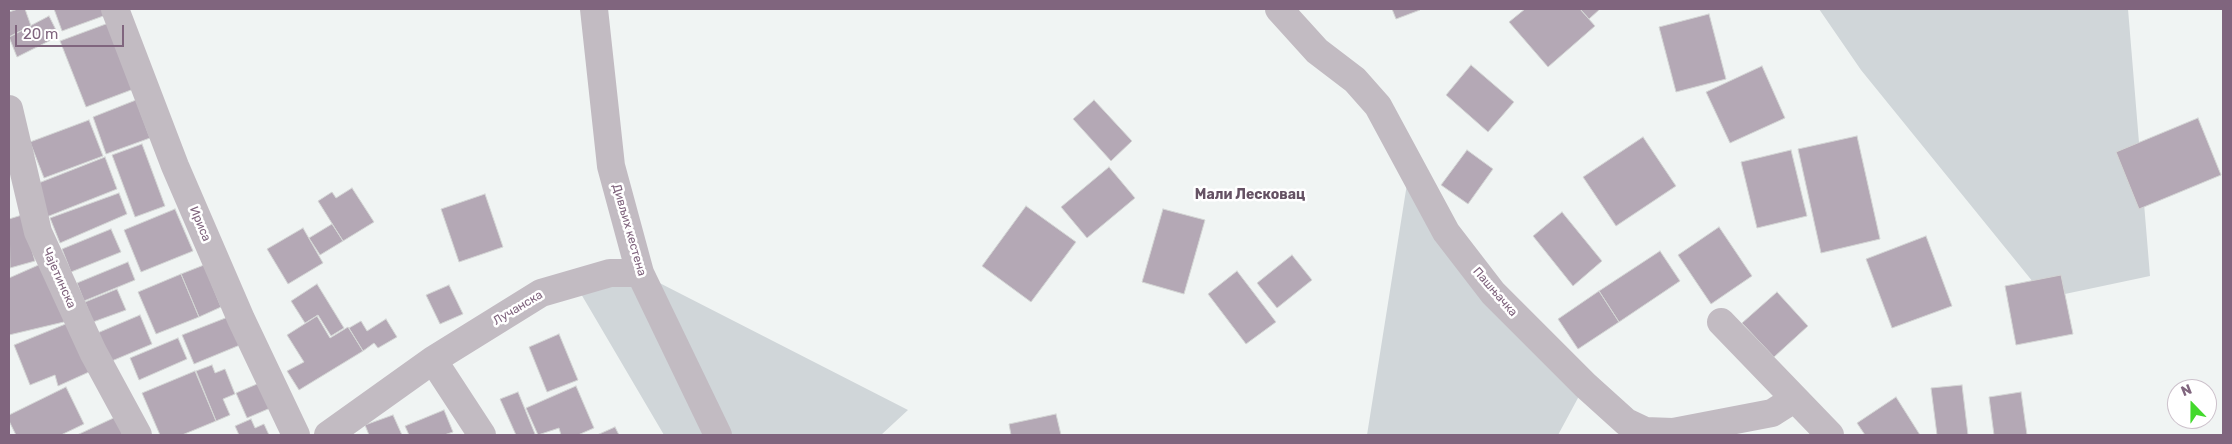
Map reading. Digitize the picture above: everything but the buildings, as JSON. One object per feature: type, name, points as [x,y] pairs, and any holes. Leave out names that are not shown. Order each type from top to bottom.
[{"type":"street","name":"Ириса","points":[[115,9],[175,166],[241,319],[296,435]]},
{"type":"street","name":"Дивљих кестена","points":[[594,9],[611,166],[640,273],[718,435]]},
{"type":"street","name":"Пашњачка","points":[[1279,9],[1316,51],[1355,80],[1378,106],[1446,232],[1493,293],[1584,385],[1626,422],[1645,432],[1673,432],[1772,413],[1794,399]]},
{"type":"street","name":"Чајетинска","points":[[9,109],[38,232],[93,352],[138,435]]},
{"type":"street","name":"Лучанска","points":[[328,435],[433,360],[541,293],[610,273],[640,273]]},
{"type":"street","points":[[1721,322],[1830,435]]},
{"type":"street","points":[[433,360],[482,435]]},
{"type":"shaded area","points":[[1819,9],[2128,9],[2150,276],[2046,298],[1861,70]]},
{"type":"shaded area","points":[[1410,165],[1497,301],[1585,385],[1558,435],[1367,435]]},
{"type":"shaded area","points":[[640,273],[908,410],[881,435],[664,435],[574,282]]},
{"type":"district","name":"Мали Лесковац","points":[[1250,195]]}]
